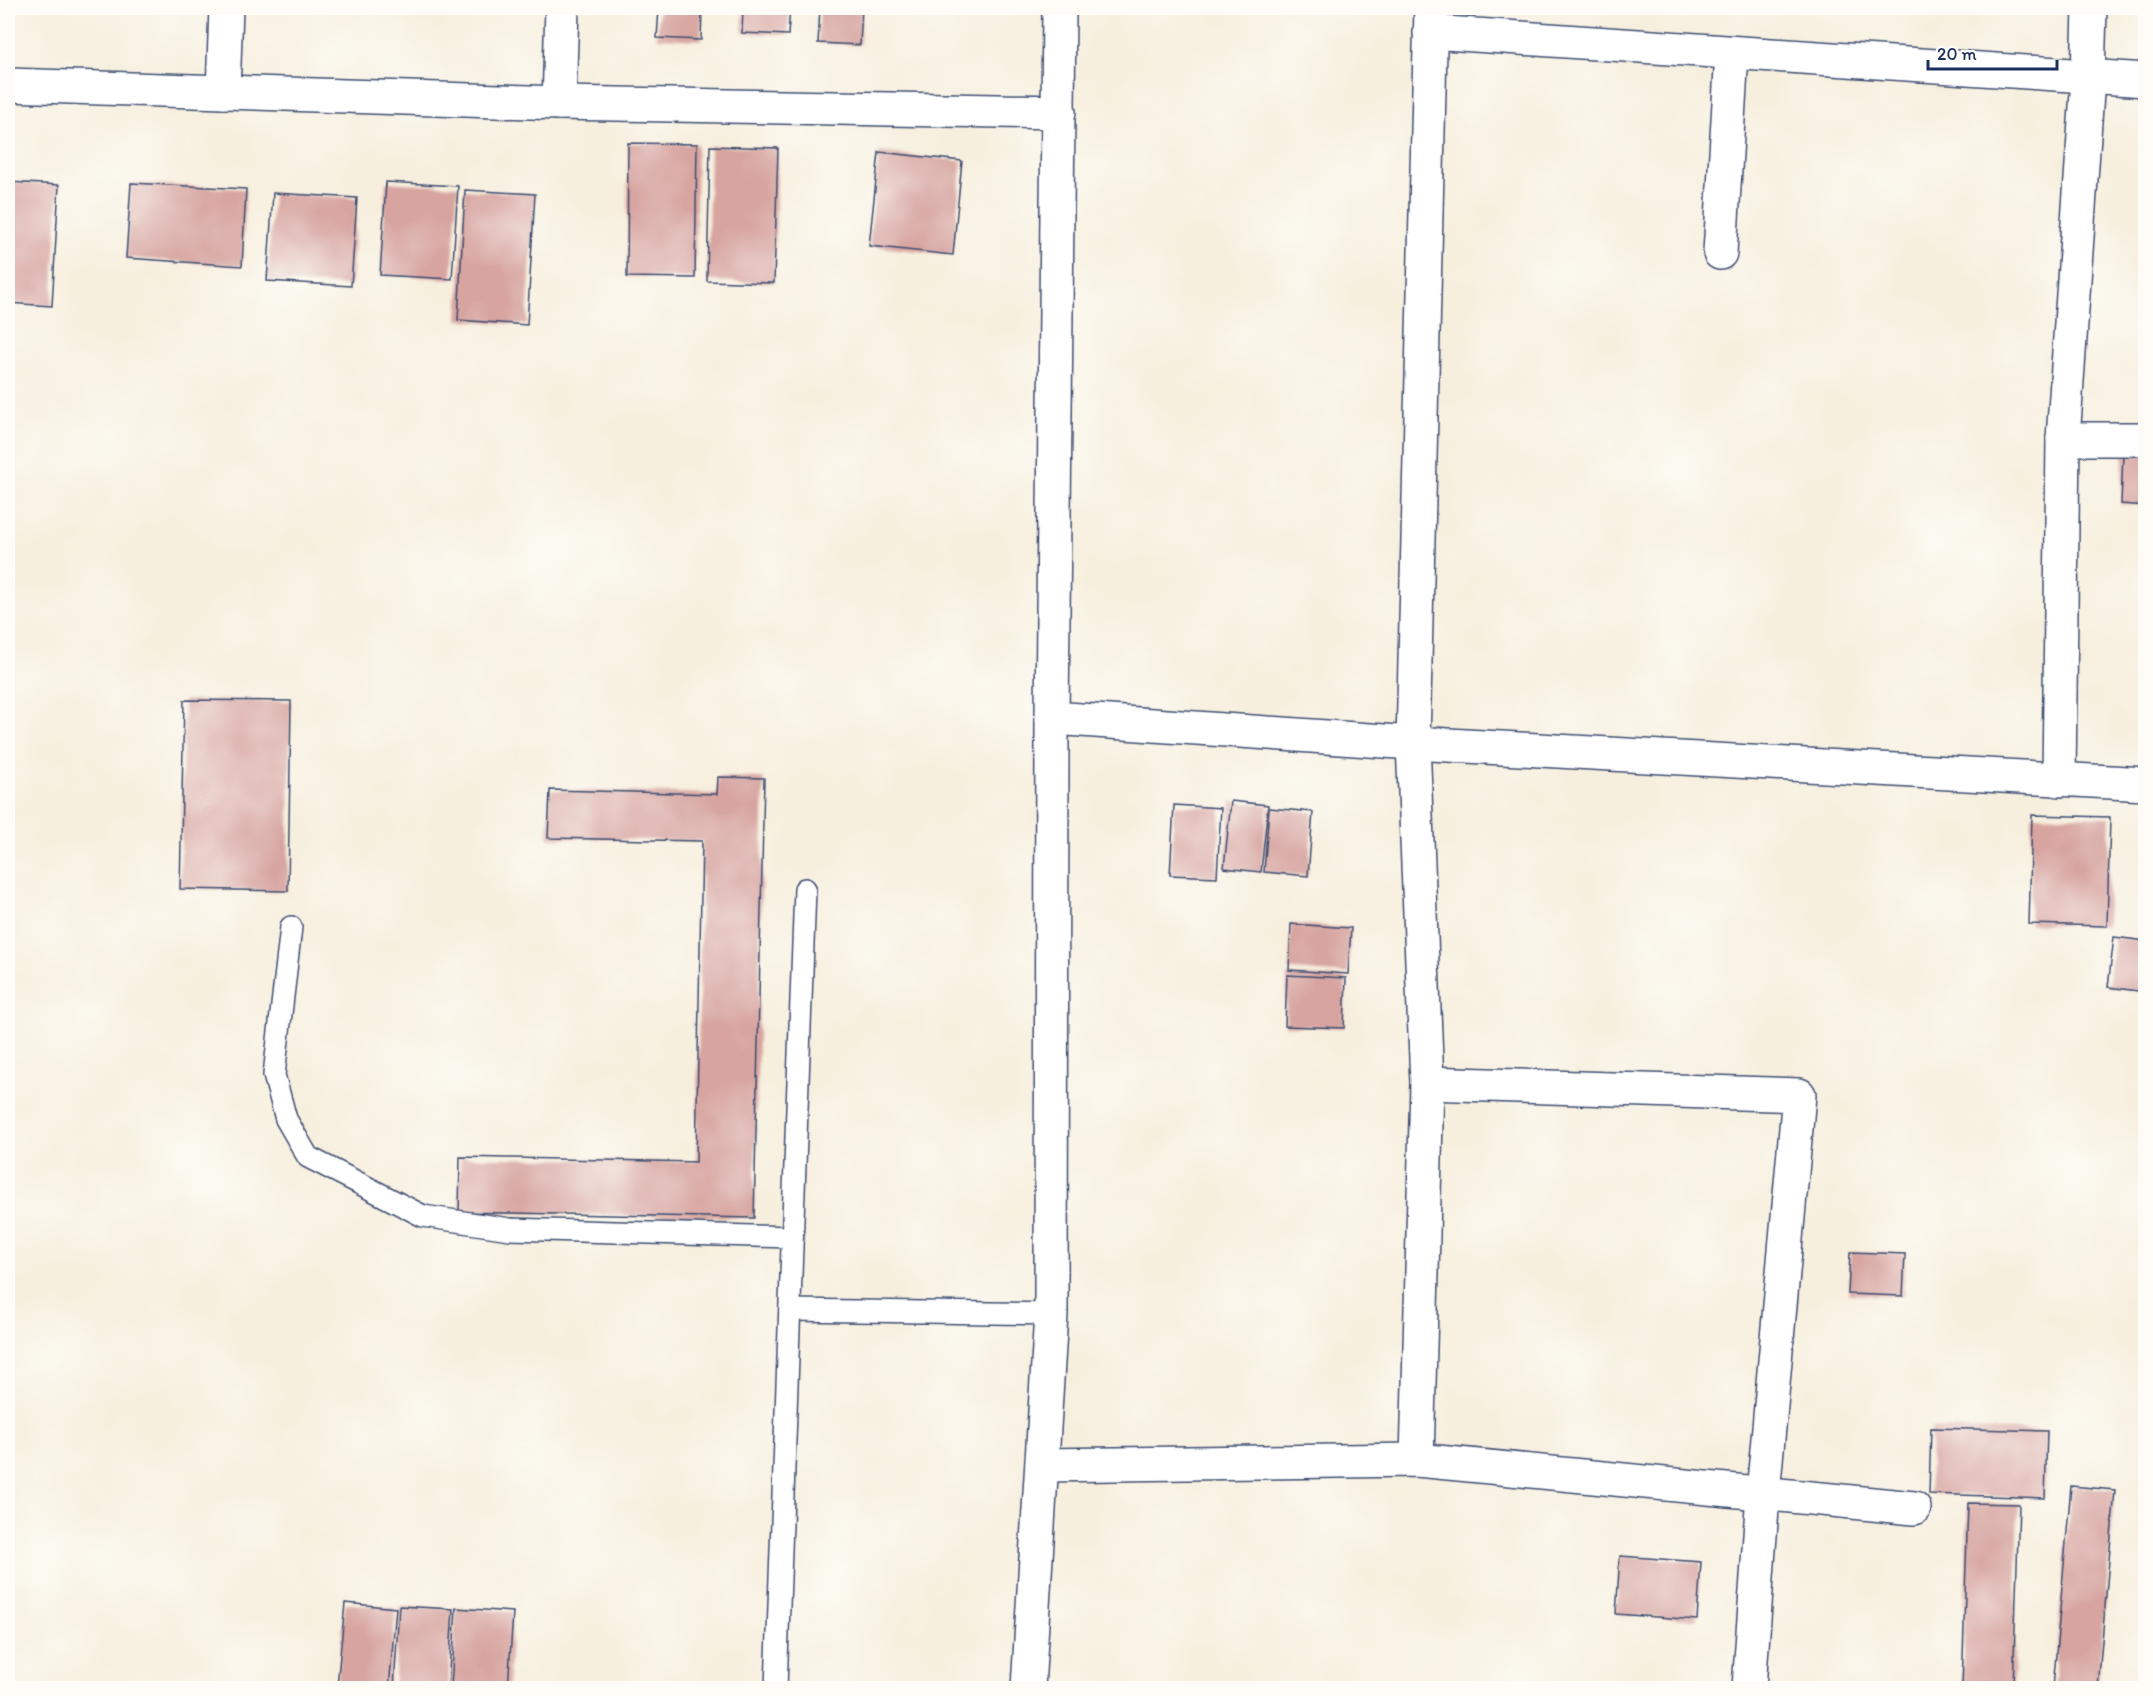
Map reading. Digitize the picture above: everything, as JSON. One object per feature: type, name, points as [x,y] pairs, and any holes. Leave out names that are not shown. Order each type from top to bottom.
[{"type":"street","points":[[223,92],[226,8]]},
{"type":"street","points":[[559,103],[562,8]]},
{"type":"street","points":[[1028,1689],[1051,1314],[1052,718],[1059,8]]},
{"type":"street","points":[[2059,780],[2063,439],[2088,78],[2090,8]]},
{"type":"street","points":[[1417,1460],[1427,1083],[1413,743],[1431,20],[1732,53],[2145,80]]},
{"type":"street","points":[[1720,253],[1732,53]]},
{"type":"street","points":[[8,85],[559,103],[1059,112]]},
{"type":"street","points":[[2063,439],[2145,439]]},
{"type":"street","points":[[1052,718],[1413,743],[2145,784]]},
{"type":"street","points":[[1427,1083],[1799,1095],[1763,1494],[1749,1689]]},
{"type":"street","points":[[1042,1465],[1417,1460],[1914,1508]]},
{"type":"lane","points":[[776,1689],[805,889]]},
{"type":"lane","points":[[291,927],[274,1074],[286,1119],[308,1157],[423,1216],[510,1229],[792,1237]]},
{"type":"lane","points":[[790,1310],[1051,1314]]},
{"type":"building","points":[[659,8],[702,8],[701,40],[657,38]]},
{"type":"building","points":[[743,8],[790,8],[788,35],[742,33]]},
{"type":"building","points":[[820,8],[862,8],[860,45],[818,43]]},
{"type":"building","points":[[628,143],[697,144],[695,278],[627,277]]},
{"type":"building","points":[[710,146],[778,148],[774,283],[707,281]]},
{"type":"building","points":[[879,152],[962,161],[953,255],[869,246]]},
{"type":"building","points":[[8,182],[59,185],[52,306],[8,303]]},
{"type":"building","points":[[386,182],[458,186],[452,279],[380,275]]},
{"type":"building","points":[[131,183],[246,189],[242,266],[126,258]]},
{"type":"building","points":[[465,190],[535,194],[527,325],[458,320]]},
{"type":"building","points":[[273,193],[357,198],[351,286],[267,281]]},
{"type":"building","points":[[2123,454],[2146,455],[2146,506],[2121,504]]},
{"type":"building","points":[[184,700],[291,701],[288,891],[180,889]]},
{"type":"building","points":[[718,777],[764,778],[754,1218],[459,1212],[460,1157],[696,1162],[702,841],[548,838],[550,790],[717,794]]},
{"type":"building","points":[[1231,801],[1268,805],[1261,872],[1224,868]]},
{"type":"building","points":[[1174,805],[1221,808],[1217,877],[1170,875]]},
{"type":"building","points":[[1269,808],[1313,812],[1308,876],[1264,872]]},
{"type":"building","points":[[2032,815],[2110,817],[2107,926],[2029,924]]},
{"type":"building","points":[[1291,924],[1351,928],[1348,974],[1289,970]]},
{"type":"building","points":[[2114,937],[2146,941],[2146,992],[2108,987]]},
{"type":"building","points":[[1287,975],[1346,978],[1344,1028],[1285,1026]]},
{"type":"building","points":[[1850,1252],[1905,1254],[1903,1296],[1848,1294]]},
{"type":"building","points":[[1931,1428],[2047,1431],[2045,1498],[1929,1494]]},
{"type":"building","points":[[2071,1486],[2115,1490],[2098,1688],[2053,1688]]},
{"type":"building","points":[[1968,1503],[2019,1504],[2013,1688],[1962,1688]]},
{"type":"building","points":[[1620,1556],[1701,1562],[1697,1620],[1616,1614]]},
{"type":"building","points":[[345,1603],[396,1608],[389,1688],[337,1688]]},
{"type":"building","points":[[399,1606],[453,1609],[448,1688],[394,1688]]},
{"type":"building","points":[[456,1608],[513,1612],[508,1688],[451,1688]]}]
